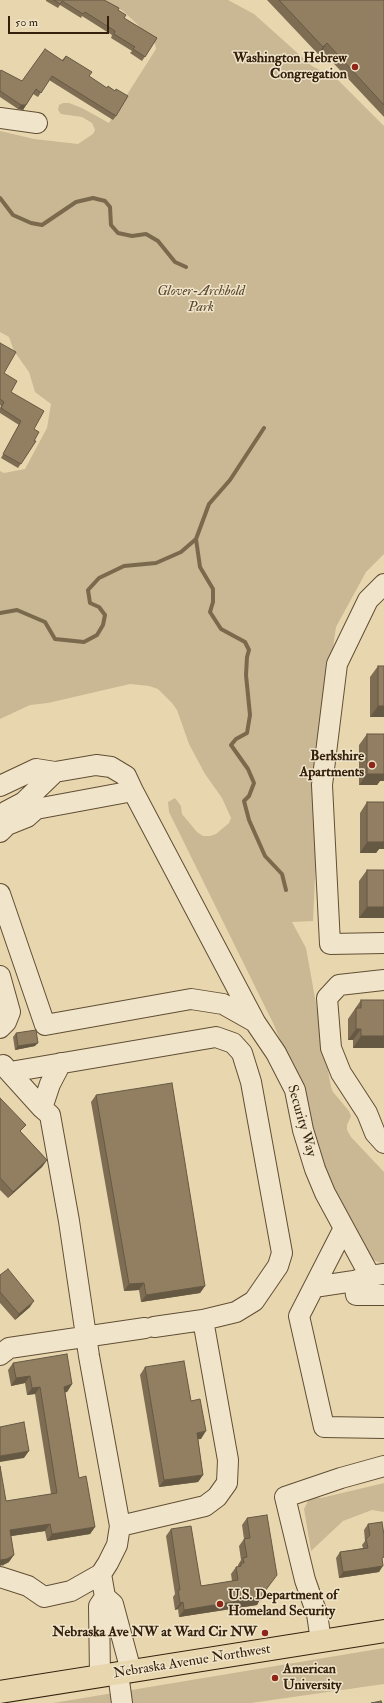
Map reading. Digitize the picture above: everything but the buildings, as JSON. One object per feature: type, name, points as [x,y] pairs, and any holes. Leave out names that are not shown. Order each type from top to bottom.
[{"type":"main road","name":"Nebraska Avenue Northwest","points":[[0,1692],[384,1631]]},
{"type":"lane","points":[[0,118],[37,123]]},
{"type":"lane","points":[[384,584],[368,600],[337,664],[322,785],[330,944],[384,943]]},
{"type":"lane","points":[[0,786],[36,769],[55,772],[96,765],[111,767],[126,776],[255,1022]]},
{"type":"lane","points":[[0,814],[24,802],[55,772]]},
{"type":"lane","points":[[0,832],[7,825],[27,817],[36,809],[133,791]]},
{"type":"lane","name":"Security Way","points":[[0,894],[45,1025],[191,999],[223,1004],[255,1022],[276,1053],[295,1090],[303,1130],[315,1168],[369,1277],[356,1295],[384,1295]]},
{"type":"lane","points":[[0,976],[10,1012],[6,1022],[0,1028]]},
{"type":"lane","points":[[384,980],[339,985],[327,998],[331,1048],[341,1073],[367,1112],[375,1133],[384,1143]]},
{"type":"lane","points":[[0,1355],[9,1348],[203,1320],[236,1312],[254,1302],[278,1266],[282,1254],[251,1082],[242,1053],[233,1043],[216,1037],[61,1063],[5,1067]]},
{"type":"lane","points":[[42,1108],[50,1084],[61,1063]]},
{"type":"lane","points":[[0,1577],[28,1586],[44,1597],[72,1591],[101,1574],[117,1544],[120,1526],[86,1337],[50,1116],[5,1067]]},
{"type":"lane","points":[[344,1228],[299,1316],[324,1427],[384,1428]]},
{"type":"lane","points":[[314,1287],[369,1277]]},
{"type":"lane","points":[[120,1526],[205,1506],[216,1497],[227,1483],[228,1460],[203,1320]]},
{"type":"lane","points":[[321,1641],[317,1614],[305,1580],[285,1497],[341,1478],[384,1466]]},
{"type":"lane","points":[[101,1574],[104,1597],[98,1606],[116,1673],[122,1703]]},
{"type":"lane","points":[[104,1597],[113,1604],[116,1673]]},
{"type":"green space","name":"Glover-Archbold Park","points":[[103,0],[228,0],[254,14],[312,66],[337,79],[384,126],[384,554],[366,572],[336,627],[322,726],[313,921],[292,922],[306,948],[331,1087],[351,1116],[347,1125],[347,1130],[351,1137],[384,1172],[384,1264],[370,1259],[334,1193],[314,1137],[302,1091],[273,1023],[169,812],[168,802],[175,798],[181,806],[182,814],[197,832],[203,836],[216,834],[229,823],[231,818],[222,798],[205,774],[189,744],[177,710],[158,689],[149,686],[130,684],[48,703],[30,705],[0,719],[0,471],[4,473],[25,469],[47,428],[51,404],[35,392],[29,372],[14,351],[9,337],[0,332],[0,131],[34,139],[78,144],[93,134],[95,130],[92,123],[82,117],[61,114],[58,110],[59,105],[63,103],[69,103],[82,108],[109,123],[156,49],[155,44],[123,11]]},
{"type":"green space","points":[[384,1483],[384,1512],[372,1510],[343,1521],[311,1551],[304,1509],[308,1501],[314,1497],[321,1498]]},
{"type":"green space","points":[[384,1648],[384,1684],[251,1703],[53,1703]]},
{"type":"waterway","points":[[0,198],[13,215],[31,223],[42,225],[76,202],[93,198],[105,201],[110,207],[111,225],[118,233],[132,236],[146,234],[158,241],[175,262],[186,267]]},
{"type":"waterway","points":[[0,613],[17,610],[45,622],[55,639],[84,642],[97,635],[103,625],[105,615],[99,607],[90,603],[88,590],[99,578],[124,566],[156,563],[181,552],[196,539],[209,504],[230,480],[264,428]]},
{"type":"waterway","points":[[196,539],[200,567],[213,589],[213,602],[210,612],[221,629],[245,642],[249,650],[246,675],[250,715],[247,733],[236,739],[231,745],[248,769],[254,783],[249,796],[244,801],[249,820],[265,856],[282,874],[286,890]]},
{"type":"place","name":"Washington Hebrew Congregation","points":[[355,67]]},
{"type":"place","name":"Berkshire Apartments","points":[[372,765]]},
{"type":"place","name":"U.S. Department of Homeland Security","points":[[220,1604]]},
{"type":"place","name":"Nebraska Ave NW at Ward Cir NW","points":[[265,1633]]},
{"type":"place","name":"American University","points":[[275,1678]]}]
